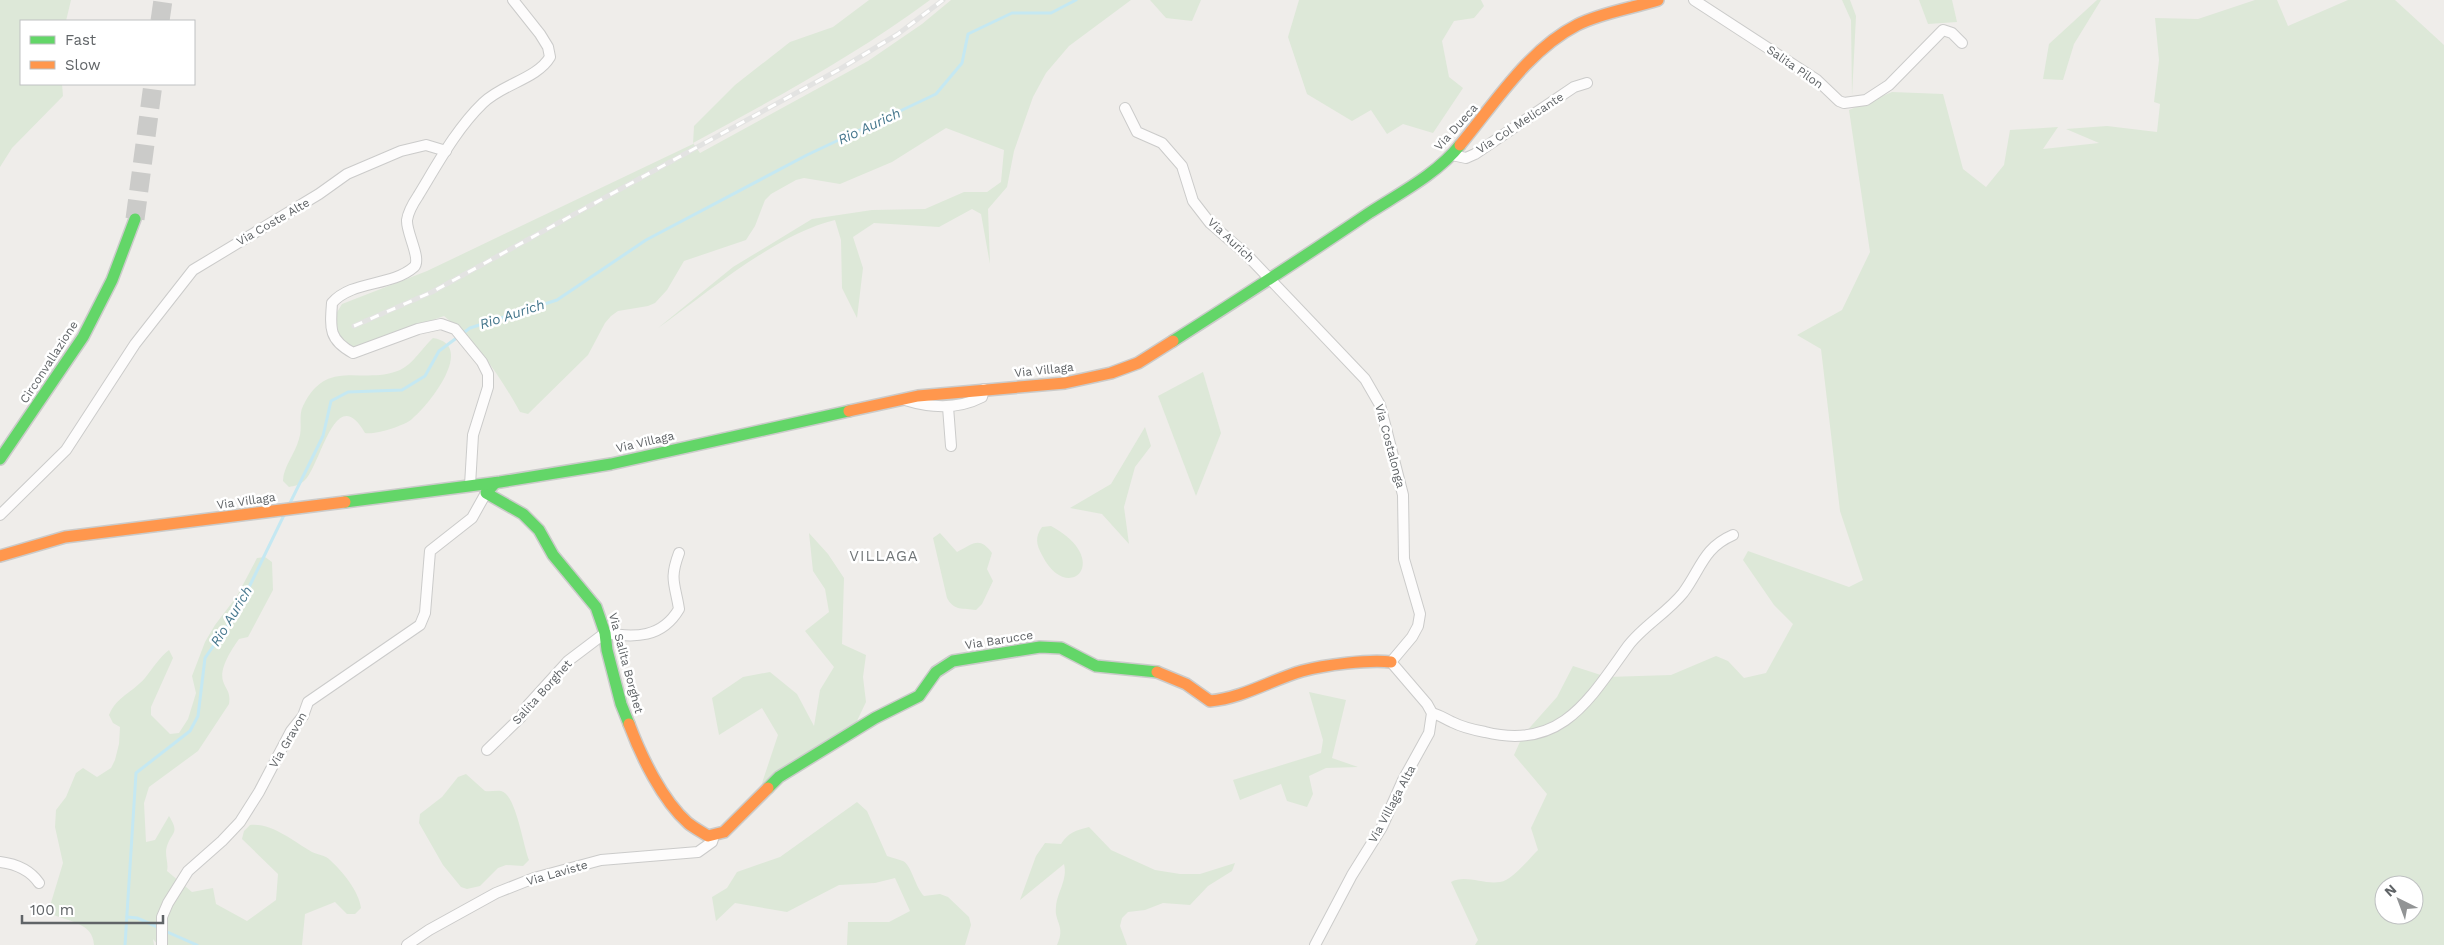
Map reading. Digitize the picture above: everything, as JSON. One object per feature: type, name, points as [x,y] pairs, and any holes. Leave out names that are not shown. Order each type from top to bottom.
[{"type":"main road","name":"Via Dueca","points":[[1271,279],[1417,181],[1452,155],[1524,67],[1555,38],[1579,24],[1658,0]]},
{"type":"main road","name":"Circonvallazione","points":[[0,459],[83,338],[112,280],[135,219]]},
{"type":"main road","name":"Via Villaga","points":[[0,556],[65,537],[495,483],[611,464],[904,399],[984,389],[1065,383],[1111,373],[1138,363],[1271,279]]},
{"type":"main road","points":[[486,493],[495,483]]},
{"type":"main road","name":"Via Salita Borghet","points":[[486,493],[523,514],[539,530],[552,555],[596,607],[606,633],[607,650],[621,704],[640,752],[658,785],[688,823],[700,833],[714,836]]},
{"type":"main road","name":"Via Barucce","points":[[714,836],[724,832],[779,777],[876,718],[919,696],[936,672],[954,661],[1040,647],[1061,648],[1096,666],[1122,667],[1156,672],[1171,677],[1186,684],[1210,700],[1221,700],[1248,692],[1303,671],[1378,660],[1391,662]]},
{"type":"street","points":[[470,485],[473,435],[488,387],[488,374],[466,341],[455,329],[441,324],[418,329],[353,353],[340,347],[334,339],[331,319],[332,303],[345,292],[397,277],[415,266],[418,259],[411,242],[407,220],[414,201],[446,151],[483,103],[497,92],[545,66],[550,56],[548,47],[513,0]]},
{"type":"street","name":"Salita Pilon","points":[[1694,0],[1817,80],[1839,101],[1844,103],[1866,100],[1890,85],[1943,30],[1952,33],[1962,43]]},
{"type":"street","name":"Via Col Melicante","points":[[1452,155],[1466,158],[1474,154],[1574,87],[1587,83]]},
{"type":"street","name":"Via Aurich","points":[[1125,108],[1137,132],[1162,143],[1182,166],[1193,201],[1210,223],[1271,279]]},
{"type":"street","name":"Via Coste Alte","points":[[0,515],[66,450],[134,344],[193,270],[319,194],[348,174],[401,151],[426,145],[446,151]]},
{"type":"street","name":"Via Costalonga","points":[[1271,279],[1365,379],[1380,405],[1402,495],[1404,560],[1420,614],[1412,637],[1391,662]]},
{"type":"street","points":[[904,399],[923,406],[948,407],[971,403],[982,397],[984,389]]},
{"type":"street","points":[[948,407],[951,446]]},
{"type":"street","name":"Via Gravon","points":[[162,941],[162,923],[168,903],[188,871],[240,822],[259,792],[291,731],[303,716],[308,702],[420,624],[425,613],[430,551],[472,518],[486,493]]},
{"type":"street","points":[[1391,662],[1427,704],[1432,713],[1452,722],[1487,733],[1533,736],[1561,725],[1590,697],[1613,670],[1629,644],[1674,604],[1695,577],[1704,557],[1718,541],[1733,534]]},
{"type":"street","points":[[606,633],[641,636],[659,629],[673,619],[679,609],[672,582],[672,571],[679,553]]},
{"type":"street","name":"Salita Borghet","points":[[486,750],[521,718],[528,705],[568,661],[606,633]]},
{"type":"street","name":"Via Villaga Alta","points":[[1314,945],[1352,875],[1382,827],[1403,780],[1429,733],[1432,713]]},
{"type":"street","name":"Via Laviste","points":[[407,945],[429,930],[496,893],[534,878],[601,860],[698,852],[712,842],[714,836]]},
{"type":"street","points":[[0,862],[14,864],[34,875],[40,883]]},
{"type":"green space","points":[[0,0],[71,0],[66,20],[20,20],[20,85],[62,85],[63,96],[12,148],[0,167]]},
{"type":"green space","points":[[869,0],[930,0],[844,58],[693,143],[694,126],[735,85],[790,42],[833,27]]},
{"type":"green space","points":[[951,0],[1131,0],[1069,46],[1046,73],[1033,97],[1014,151],[1007,187],[988,209],[990,264],[981,214],[972,209],[939,227],[874,223],[853,237],[863,268],[857,318],[842,288],[841,240],[835,220],[812,227],[766,251],[658,328],[733,267],[812,219],[872,210],[925,209],[964,192],[987,192],[1001,182],[1004,150],[946,128],[892,162],[840,184],[804,178],[796,180],[771,194],[765,200],[755,226],[746,240],[684,261],[667,290],[655,303],[618,311],[611,316],[605,323],[588,355],[528,414],[520,412],[487,360],[467,337],[444,316],[353,348],[338,334],[336,314],[342,304],[427,271],[693,143],[700,153],[868,61],[922,24]]},
{"type":"green space","points":[[1150,0],[1201,0],[1192,21],[1166,18]]},
{"type":"green space","points":[[1299,0],[1481,0],[1484,6],[1474,18],[1454,21],[1442,41],[1449,77],[1463,88],[1433,133],[1403,124],[1387,134],[1371,110],[1352,121],[1307,94],[1288,37]]},
{"type":"green space","points":[[1842,0],[1850,0],[1856,16],[1852,96],[1851,20]]},
{"type":"green space","points":[[1919,0],[1952,0],[1957,22],[1928,24]]},
{"type":"green space","points":[[2097,0],[2101,0],[2074,44],[2063,80],[2043,79],[2049,44]]},
{"type":"green space","points":[[2255,0],[2277,0],[2288,26],[2348,0],[2395,0],[2444,45],[2444,945],[1475,945],[1478,940],[1451,882],[1464,879],[1492,882],[1506,880],[1519,870],[1538,850],[1531,828],[1547,794],[1514,755],[1523,735],[1557,697],[1573,666],[1607,677],[1671,675],[1716,656],[1728,661],[1744,678],[1766,673],[1793,624],[1774,605],[1743,560],[1748,551],[1849,587],[1863,580],[1840,511],[1821,349],[1797,335],[1842,310],[1870,252],[1849,110],[1892,92],[1943,94],[1963,169],[1986,187],[2004,165],[2010,130],[2058,127],[2043,149],[2099,143],[2066,129],[2107,126],[2157,132],[2160,104],[2154,102],[2159,60],[2155,18],[2198,19]]},
{"type":"green space","points":[[433,338],[445,343],[451,352],[450,363],[438,389],[420,412],[412,419],[396,427],[370,433],[365,433],[354,419],[345,416],[337,421],[330,432],[304,481],[289,487],[283,481],[285,471],[300,435],[303,406],[312,391],[323,382],[334,377],[386,374],[400,370],[413,360]]},
{"type":"green space","points":[[1203,372],[1221,433],[1196,496],[1158,396]]},
{"type":"green space","points":[[1145,427],[1151,446],[1135,467],[1124,507],[1129,544],[1102,514],[1070,508],[1111,484]]},
{"type":"green space","points":[[1051,526],[1070,539],[1080,552],[1083,564],[1080,573],[1073,577],[1063,577],[1052,570],[1040,551],[1037,541],[1038,534],[1042,527]]},
{"type":"green space","points":[[809,533],[828,554],[844,578],[842,644],[866,655],[863,677],[866,702],[856,723],[762,783],[778,735],[762,708],[719,735],[712,698],[743,677],[770,672],[797,694],[814,726],[820,690],[834,667],[805,631],[829,612],[825,589],[813,571]]},
{"type":"green space","points":[[940,533],[957,552],[971,544],[979,543],[983,544],[992,553],[987,569],[993,581],[982,604],[976,610],[956,607],[947,598],[933,538]]},
{"type":"green space","points":[[265,557],[272,562],[273,590],[248,637],[239,639],[224,665],[222,676],[229,694],[229,704],[198,751],[149,787],[144,803],[146,842],[155,840],[169,816],[175,829],[166,849],[167,871],[192,892],[213,888],[216,904],[247,921],[276,900],[278,874],[242,839],[244,831],[250,825],[267,827],[330,860],[353,888],[361,908],[355,914],[347,914],[335,902],[305,914],[302,945],[158,945],[153,939],[154,945],[94,945],[93,937],[84,927],[52,914],[50,906],[63,863],[55,827],[56,810],[66,797],[76,773],[83,768],[97,777],[111,768],[119,744],[120,727],[113,723],[109,715],[116,703],[145,678],[169,650],[173,658],[151,707],[151,715],[170,734],[179,733],[188,719],[196,693],[192,676],[205,642],[237,596],[257,558]]},
{"type":"green space","points":[[1309,692],[1346,700],[1332,758],[1358,767],[1326,768],[1309,776],[1313,794],[1307,807],[1287,801],[1281,784],[1240,800],[1233,780],[1321,753],[1323,740]]},
{"type":"green space","points":[[466,774],[485,791],[501,791],[506,794],[515,810],[529,860],[523,866],[506,865],[498,868],[480,886],[467,889],[461,887],[443,865],[419,823],[420,814],[442,797],[458,777]]},
{"type":"green space","points":[[857,802],[867,811],[887,856],[903,861],[906,864],[924,896],[940,894],[948,897],[969,917],[971,925],[965,945],[847,945],[848,922],[889,922],[910,911],[895,878],[875,883],[839,885],[787,912],[735,903],[716,921],[712,897],[727,888],[737,872],[780,857]]},
{"type":"green space","points":[[1089,827],[1111,850],[1155,870],[1180,874],[1200,874],[1235,863],[1232,871],[1208,886],[1190,905],[1163,903],[1145,910],[1128,912],[1122,918],[1120,926],[1127,945],[1057,945],[1060,929],[1056,907],[1065,875],[1064,864],[1020,900],[1036,856],[1045,843],[1061,844],[1073,832]]},
{"type":"waterway","name":"Rio Aurich","points":[[290,503],[323,436],[331,401],[348,392],[402,390],[425,376],[439,351],[470,328],[557,300],[646,240],[807,155],[936,94],[962,63],[968,34],[1012,13],[1051,13],[1076,0]]},
{"type":"waterway","name":"Rio Aurich","points":[[125,945],[136,773],[190,731],[198,716],[205,658],[237,612],[285,513]]},
{"type":"waterway","points":[[127,917],[137,918],[160,928]]},
{"type":"waterway","points":[[165,931],[197,945]]},
{"type":"tunnel","points":[[160,20],[163,0]]},
{"type":"tunnel","points":[[135,219],[153,85]]},
{"type":"railway","points":[[354,326],[432,292],[840,69],[898,34],[943,0]]},
{"type":"traffic: fast","points":[[1173,341],[1418,182],[1440,165],[1460,145]]},
{"type":"traffic: fast","points":[[0,459],[83,337],[112,280],[135,219]]},
{"type":"traffic: fast","points":[[345,502],[500,482],[611,464],[849,411]]},
{"type":"traffic: fast","points":[[495,483],[486,493],[523,514],[539,530],[553,555],[596,607],[605,633],[607,650],[621,704],[629,724]]},
{"type":"traffic: fast","points":[[768,788],[779,777],[875,718],[919,696],[936,672],[953,661],[1040,647],[1061,648],[1096,666],[1157,672]]},
{"type":"traffic: slow","points":[[1460,145],[1513,79],[1543,48],[1559,36],[1577,25],[1596,17],[1658,0]]},
{"type":"traffic: slow","points":[[849,411],[918,396],[1065,383],[1111,373],[1138,363],[1173,341]]},
{"type":"traffic: slow","points":[[0,556],[65,537],[345,502]]},
{"type":"traffic: slow","points":[[1157,672],[1186,684],[1210,701],[1245,693],[1290,675],[1311,669],[1359,662],[1391,662]]},
{"type":"traffic: slow","points":[[629,724],[653,777],[669,802],[688,823],[708,836],[724,832],[768,788]]},
{"type":"district","name":"VILLAGA","points":[[884,556]]}]
